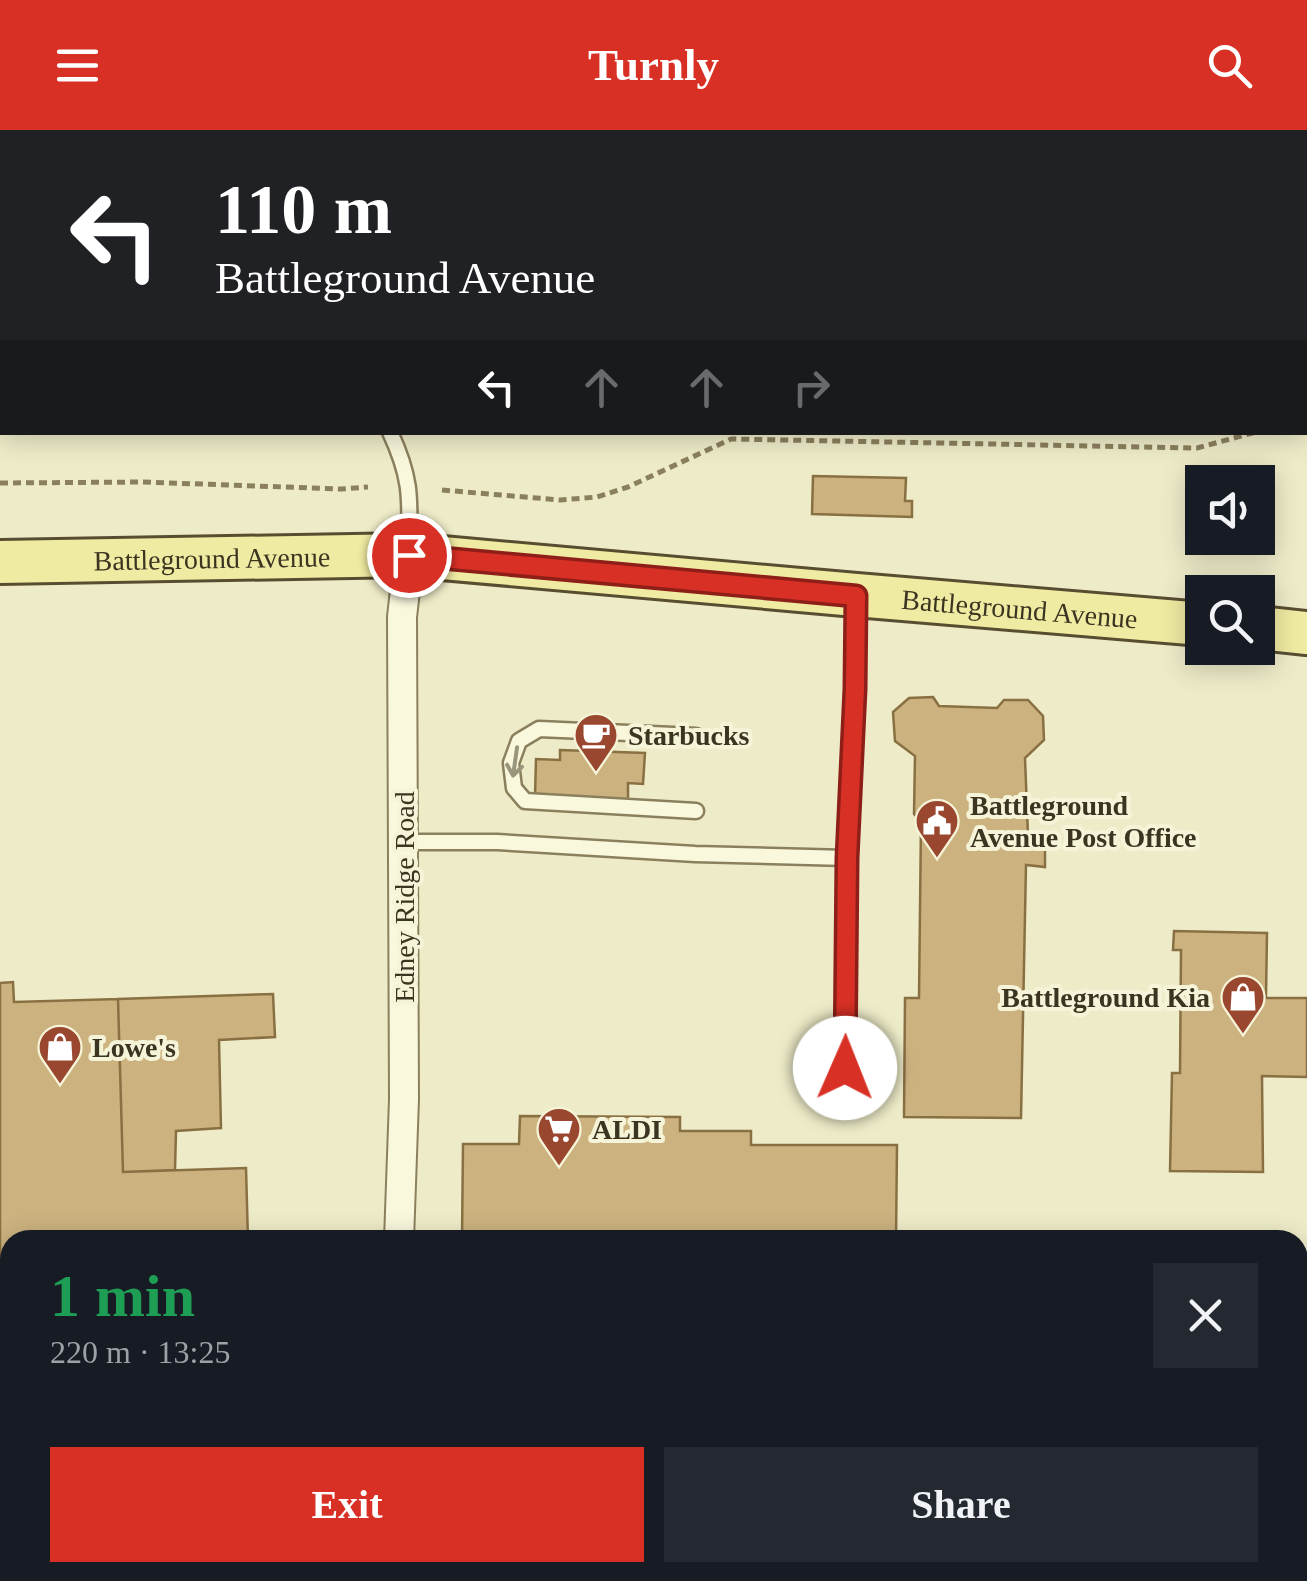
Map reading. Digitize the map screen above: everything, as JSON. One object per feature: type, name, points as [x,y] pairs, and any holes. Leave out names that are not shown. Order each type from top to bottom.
[{"type":"main road","name":"Battleground Avenue","points":[[0,562],[409,555],[1185,623]]},
{"type":"main road","points":[[1275,630],[1307,633]]},
{"type":"street","name":"Edney Ridge Road","points":[[400,1230],[404,1099],[402,617],[409,555]]},
{"type":"lane","points":[[391,435],[403,459],[410,489],[409,555]]},
{"type":"lane","points":[[844,1103],[856,596]]},
{"type":"lane","points":[[696,736],[539,730],[519,741],[511,763],[514,788],[525,802],[696,811]]},
{"type":"lane","points":[[404,842],[497,842],[847,858]]},
{"type":"path","points":[[442,490],[560,500],[597,497],[628,487],[731,438],[1197,448],[1245,435]]},
{"type":"path","points":[[0,483],[368,487]]},
{"type":"building","points":[[813,476],[906,478],[905,501],[912,501],[912,517],[812,514]]},
{"type":"building","points":[[933,697],[939,706],[997,708],[1004,700],[1028,700],[1043,716],[1044,740],[1025,758],[1028,835],[1045,836],[1045,867],[1026,865],[1021,1118],[904,1117],[905,998],[919,998],[921,821],[914,814],[915,756],[895,741],[893,712],[909,698]]},
{"type":"building","points":[[560,750],[645,753],[643,784],[628,783],[628,800],[535,796],[536,759],[560,760]]},
{"type":"building","name":"Battleground Kia","points":[[1174,931],[1267,933],[1266,998],[1307,998],[1307,1077],[1262,1076],[1263,1172],[1170,1171],[1172,1073],[1180,1073],[1181,950],[1173,950]]},
{"type":"building","name":"Lowe's","points":[[13,982],[14,1002],[118,999],[123,1172],[246,1168],[248,1230],[0,1230],[0,983]]},
{"type":"building","points":[[273,994],[275,1037],[219,1040],[221,1128],[176,1131],[175,1170],[123,1172],[118,999]]},
{"type":"building","points":[[520,1116],[680,1117],[680,1131],[751,1131],[751,1145],[897,1145],[896,1230],[462,1230],[463,1144],[519,1144]]},
{"type":"place","name":"Starbucks","points":[[596,773]]},
{"type":"place","name":"Battleground Avenue Post Office","points":[[937,859]]},
{"type":"place","name":"Battleground Kia","points":[[1243,1035]]},
{"type":"place","name":"Lowe's","points":[[60,1085]]},
{"type":"place","name":"ALDI","points":[[559,1167]]},
{"type":"route","points":[[409,555],[856,596],[845,1068]]}]
